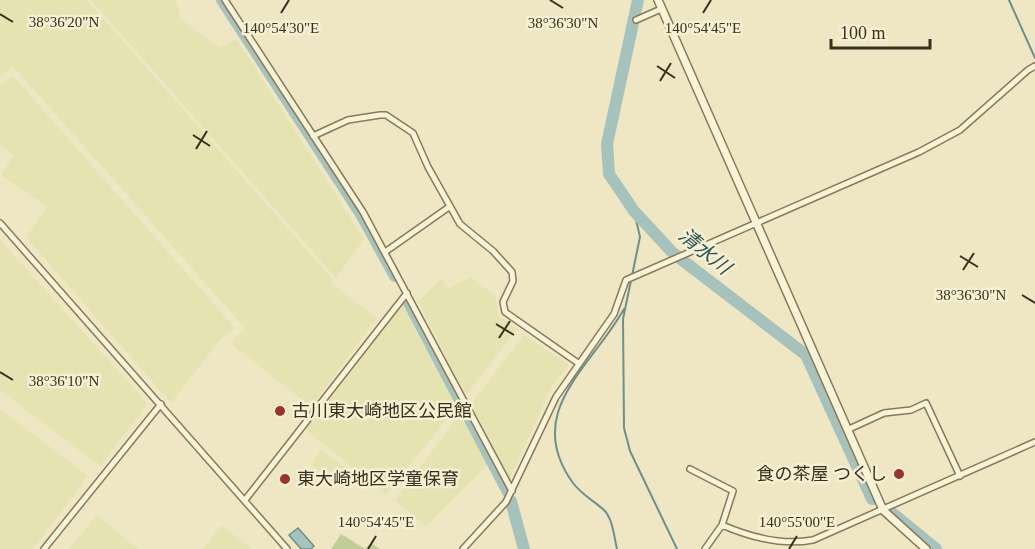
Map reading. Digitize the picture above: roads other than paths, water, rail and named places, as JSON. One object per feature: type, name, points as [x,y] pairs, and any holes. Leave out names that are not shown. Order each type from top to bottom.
[{"type":"street","points":[[225,0],[363,212],[512,491]]},
{"type":"street","points":[[658,0],[883,510],[926,549]]},
{"type":"street","points":[[636,20],[661,9]]},
{"type":"street","points":[[463,549],[503,508],[556,397],[614,314],[626,280],[919,152],[960,130],[1035,66]]},
{"type":"street","points":[[313,136],[348,120],[386,115],[416,136],[428,167],[449,207],[465,230],[493,251],[512,272],[513,281],[503,302],[505,312],[578,363]]},
{"type":"street","points":[[386,252],[449,207]]},
{"type":"street","points":[[0,224],[287,549]]},
{"type":"street","points":[[245,500],[407,293]]},
{"type":"street","points":[[847,430],[884,413],[911,410],[926,403],[960,476]]},
{"type":"street","points":[[44,549],[161,404]]},
{"type":"street","points":[[722,525],[741,533],[786,543],[813,540],[1035,442]]},
{"type":"street","points":[[690,469],[733,491],[722,525],[705,549]]},
{"type":"water","points":[[298,528],[314,546],[311,549],[301,549],[289,535]]},
{"type":"waterway","name":"清水川","points":[[222,0],[361,214],[395,276]]},
{"type":"waterway","name":"清水川","points":[[638,0],[607,144],[609,174],[634,211],[673,253],[806,355],[872,499]]},
{"type":"waterway","points":[[1009,0],[1035,58]]},
{"type":"waterway","points":[[634,211],[640,237],[623,319],[624,428],[630,451],[677,549]]},
{"type":"waterway","name":"清水川","points":[[408,301],[508,492]]},
{"type":"waterway","points":[[617,549],[607,514],[573,483],[559,458],[555,434],[558,412],[567,392],[624,309]]},
{"type":"waterway","name":"清水川","points":[[511,501],[524,549]]},
{"type":"waterway","name":"清水川","points":[[892,513],[936,549]]},
{"type":"place","name":"古川東大崎地区公民館","points":[[280,411]]},
{"type":"place","name":"食の茶屋 つくし","points":[[899,474]]},
{"type":"place","name":"東大崎地区学童保育","points":[[285,479]]}]
